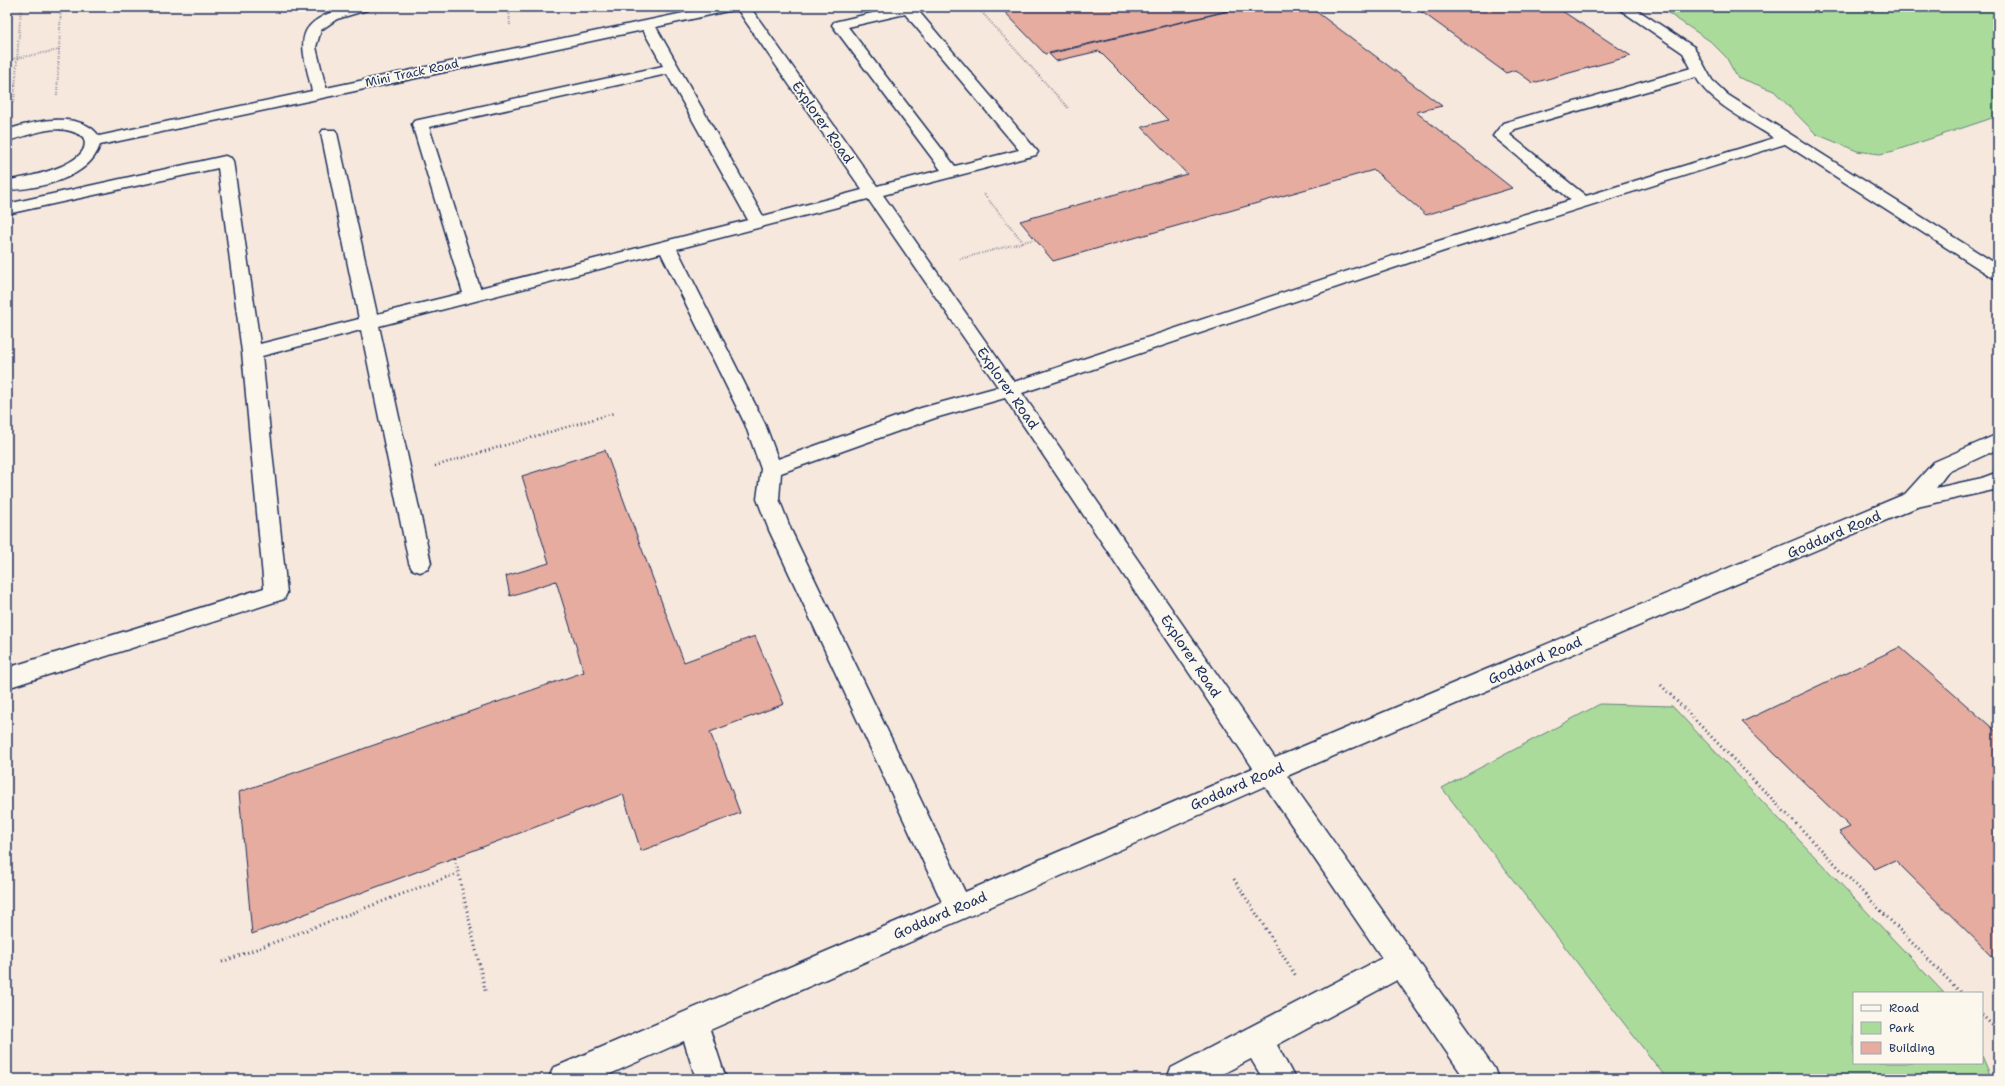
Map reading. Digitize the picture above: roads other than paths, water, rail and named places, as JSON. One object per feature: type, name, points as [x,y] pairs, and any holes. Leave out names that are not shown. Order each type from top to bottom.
[{"type":"street","points":[[320,93],[309,47],[314,28],[332,16],[362,7]]},
{"type":"street","name":"Mini Track Road","points":[[93,142],[732,7]]},
{"type":"street","name":"Explorer Road","points":[[743,7],[871,193],[1010,390],[1270,772],[1483,1079]]},
{"type":"street","points":[[1623,7],[1689,50],[1699,72],[1706,82],[1723,98],[1786,140],[1998,273]]},
{"type":"street","points":[[252,352],[1030,152],[907,8],[839,25],[951,172]]},
{"type":"street","points":[[647,25],[670,69],[758,223]]},
{"type":"street","points":[[473,296],[420,124],[670,69]]},
{"type":"street","points":[[1584,202],[1501,136],[1509,126],[1699,72]]},
{"type":"street","points":[[7,136],[32,128],[67,125],[81,128],[90,134],[93,142],[90,151],[66,170],[48,178],[28,184],[7,185]]},
{"type":"street","points":[[329,133],[420,562]]},
{"type":"street","points":[[771,469],[928,413],[1010,390],[1438,247],[1786,140]]},
{"type":"street","points":[[7,209],[225,160],[252,352],[276,593],[7,678]]},
{"type":"street","points":[[667,246],[755,424],[771,469],[768,499],[780,530],[958,907]]},
{"type":"street","name":"Goddard Road","points":[[1913,500],[1941,467],[1998,441]]},
{"type":"street","name":"Goddard Road","points":[[564,1079],[1270,772],[1913,500],[1986,485],[1998,480]]},
{"type":"street","points":[[1182,1079],[1402,962]]},
{"type":"street","points":[[693,1023],[711,1079]]},
{"type":"street","points":[[1257,1040],[1280,1079]]}]
